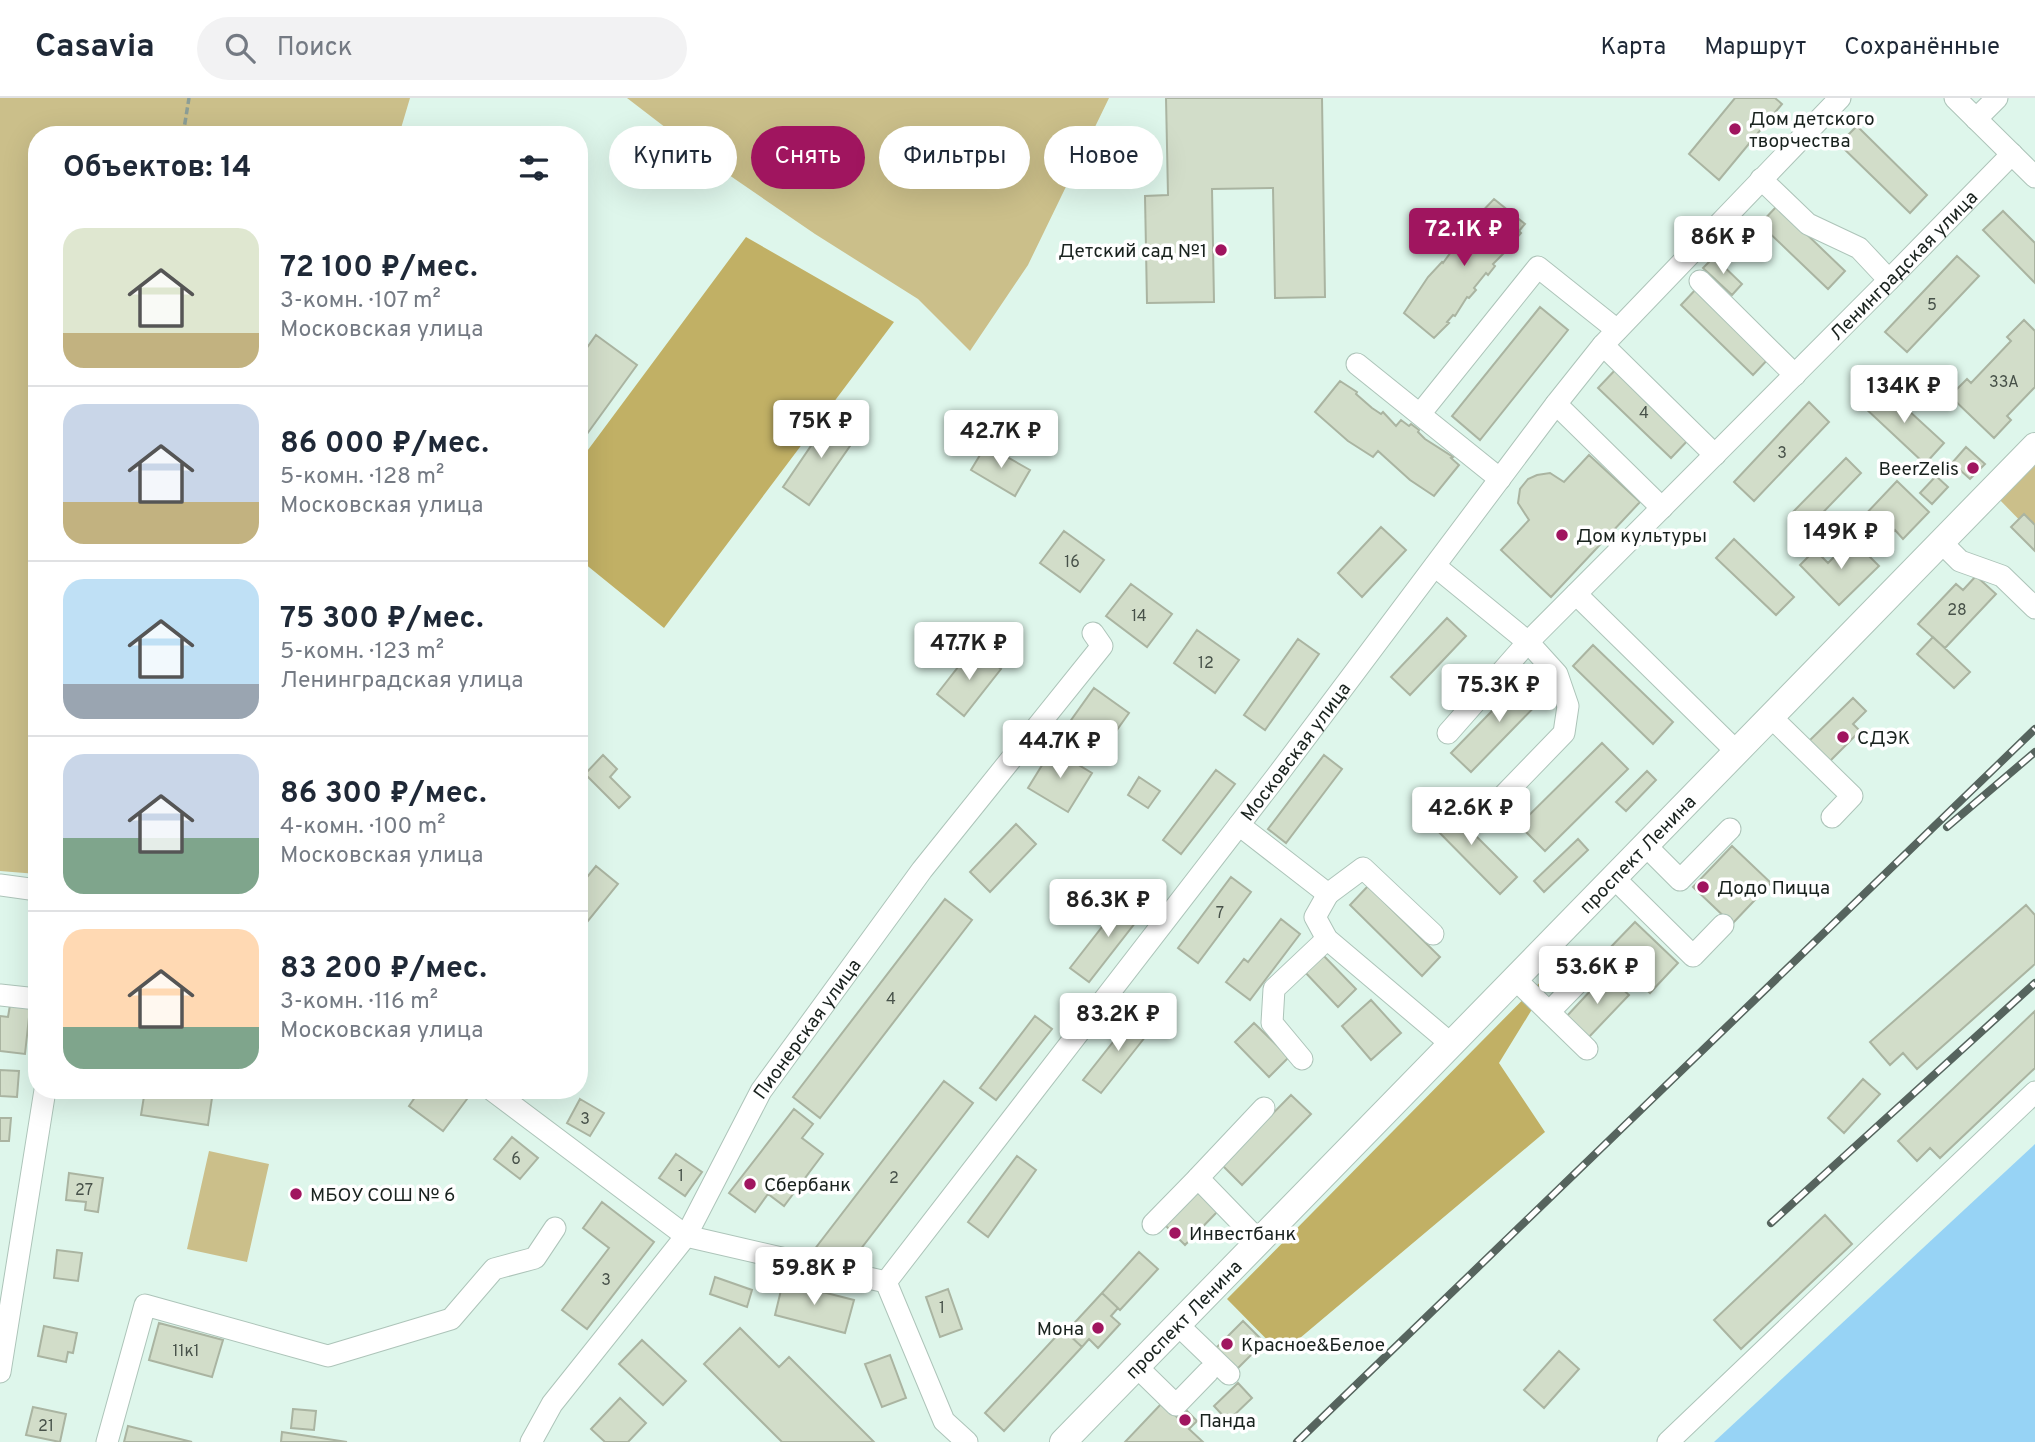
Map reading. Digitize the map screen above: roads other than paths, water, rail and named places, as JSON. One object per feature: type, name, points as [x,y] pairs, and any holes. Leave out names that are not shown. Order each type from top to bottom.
[{"type":"main road","name":"проспект Ленина","points":[[1062,1442],[2035,446]]},
{"type":"street","name":"Московская улица","points":[[886,1282],[1239,825],[1556,404],[1610,337],[1839,98]]},
{"type":"street","points":[[1955,98],[2035,177]]},
{"type":"street","points":[[1976,119],[1997,98]]},
{"type":"street","name":"Ленинградская улица","points":[[1448,733],[1528,642],[1889,281],[2012,154]]},
{"type":"street","points":[[1761,179],[1808,224],[1859,248],[1889,281]]},
{"type":"street","points":[[1420,414],[1538,267],[1610,337],[1715,455]]},
{"type":"street","points":[[1700,281],[1795,375]]},
{"type":"street","points":[[1357,364],[1500,479]]},
{"type":"street","points":[[1556,404],[1662,508]]},
{"type":"street","points":[[1942,543],[1960,561],[2002,576],[2035,608]]},
{"type":"street","points":[[1435,566],[1528,642],[1557,674],[1567,706],[1564,733],[1504,795]]},
{"type":"street","points":[[1576,594],[1737,752]]},
{"type":"street","name":"Пионерская улица","points":[[531,1442],[552,1404],[687,1236],[761,1091],[922,870],[1102,646],[1093,633]]},
{"type":"street","points":[[1771,717],[1853,796],[1832,817]]},
{"type":"street","points":[[1239,825],[1328,894]]},
{"type":"street","points":[[1645,845],[1680,880],[1730,829]]},
{"type":"street","points":[[1433,934],[1363,869],[1328,894],[1315,917],[1327,939],[1450,1043]]},
{"type":"street","points":[[1613,877],[1693,956],[1723,926]]},
{"type":"street","points":[[0,885],[28,889]]},
{"type":"street","points":[[1302,1059],[1272,1023],[1273,989],[1327,939]]},
{"type":"street","points":[[1549,1012],[1599,961]]},
{"type":"street","points":[[1514,978],[1587,1049]]},
{"type":"street","points":[[0,995],[28,998]]},
{"type":"street","points":[[1668,1442],[2035,1092]]},
{"type":"street","points":[[0,1372],[44,1099]]},
{"type":"street","points":[[504,1099],[687,1236],[886,1282],[944,1421],[967,1442]]},
{"type":"street","points":[[1153,1224],[1264,1108]]},
{"type":"street","points":[[1198,1178],[1258,1240]]},
{"type":"street","points":[[107,1442],[145,1305],[328,1356],[451,1319],[494,1269],[535,1258],[555,1228]]},
{"type":"street","points":[[1177,1324],[1229,1374]]},
{"type":"street","points":[[1136,1366],[1175,1405],[1208,1371]]},
{"type":"water","points":[[2035,1144],[2035,1442],[1714,1442]]},
{"type":"railway","points":[[1297,1442],[2035,729]]},
{"type":"railway","points":[[1947,827],[2035,752]]},
{"type":"railway","points":[[1771,1223],[2035,983]]},
{"type":"place","name":"Дом детского творчества","points":[[1735,129]]},
{"type":"place","name":"Детский сад №1","points":[[1221,250]]},
{"type":"place","name":"BeerZelis","points":[[1973,468]]},
{"type":"place","name":"Дом культуры","points":[[1562,535]]},
{"type":"place","name":"СДЭК","points":[[1843,737]]},
{"type":"place","name":"Додо Пицца","points":[[1703,887]]},
{"type":"place","name":"Сбербанк","points":[[750,1184]]},
{"type":"place","name":"МБОУ СОШ № 6","points":[[296,1194]]},
{"type":"place","name":"Инвестбанк","points":[[1175,1233]]},
{"type":"place","name":"Мона","points":[[1098,1328]]},
{"type":"place","name":"Красное&Белое","points":[[1227,1344]]},
{"type":"place","name":"Панда","points":[[1185,1420]]}]
